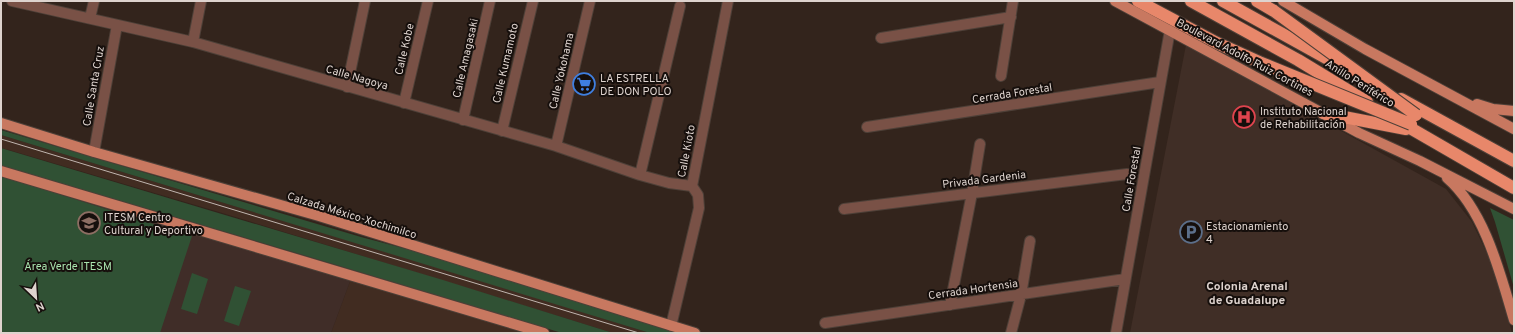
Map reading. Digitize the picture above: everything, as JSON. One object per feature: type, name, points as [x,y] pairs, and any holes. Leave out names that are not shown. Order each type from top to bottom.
[{"type":"highway","points":[[1138,1],[1240,54],[1413,123],[1514,167]]},
{"type":"highway","name":"Anillo Periférico","points":[[1191,1],[1413,123],[1514,188]]},
{"type":"highway","name":"Anillo Periférico","points":[[1222,1],[1514,161]]},
{"type":"highway","points":[[1257,1],[1274,11],[1413,123],[1514,181]]},
{"type":"highway","points":[[1323,113],[1413,123]]},
{"type":"main road","name":"Boulevard Adolfo Ruiz Cortines","points":[[1115,1],[1359,133],[1514,209]]},
{"type":"main road","points":[[1283,1],[1365,49],[1514,129]]},
{"type":"main road","points":[[1457,99],[1493,109],[1514,111]]},
{"type":"main road","name":"Calzada México-Xochimilco","points":[[1,123],[94,152],[319,216],[695,333]]},
{"type":"main road","points":[[1,171],[544,333]]},
{"type":"main road","points":[[1439,171],[1462,195],[1476,216],[1498,268],[1514,320]]},
{"type":"street","name":"Calle Nagoya","points":[[12,1],[39,4],[117,25],[192,42],[556,146],[640,175],[669,183],[692,186]]},
{"type":"street","points":[[90,18],[94,1]]},
{"type":"street","points":[[192,42],[201,1]]},
{"type":"street","points":[[347,87],[365,1]]},
{"type":"street","name":"Calle Kobe","points":[[404,103],[428,1]]},
{"type":"street","name":"Calle Amagasaki","points":[[463,120],[490,1]]},
{"type":"street","name":"Calle Kumamoto","points":[[502,131],[532,1]]},
{"type":"street","name":"Calle Yokohama","points":[[556,146],[590,1]]},
{"type":"street","name":"Calle Kioto","points":[[672,326],[699,208],[698,195],[692,186],[728,1]]},
{"type":"street","points":[[1001,76],[1013,1]]},
{"type":"street","points":[[640,175],[680,6]]},
{"type":"street","points":[[881,38],[1011,17]]},
{"type":"street","name":"Calle Santa Cruz","points":[[94,152],[117,25]]},
{"type":"street","name":"Calle Forestal","points":[[1116,333],[1170,30]]},
{"type":"street","name":"Cerrada Forestal","points":[[867,127],[1160,82]]},
{"type":"street","points":[[950,305],[980,144]]},
{"type":"street","name":"Privada Gardenia","points":[[844,209],[1127,174]]},
{"type":"street","points":[[1011,333],[1021,295],[1030,241]]},
{"type":"street","name":"Cerrada Hortensia","points":[[825,323],[1125,279]]},
{"type":"shaded area","name":"Instituto Nacional de Rehabilitación","points":[[1186,45],[1446,189],[1472,222],[1495,270],[1512,333],[1130,333]]},
{"type":"shaded area","points":[[1,135],[650,333],[613,333],[219,212],[1,148]]},
{"type":"shaded area","name":"Área Verde ITESM","points":[[1,171],[352,276],[331,333],[1,333]]},
{"type":"shaded area","points":[[352,276],[544,333],[331,333]]},
{"type":"green space","points":[[1,130],[361,237],[418,252],[677,333],[650,333],[1,135]]},
{"type":"green space","points":[[1,148],[443,280],[613,333],[562,333],[1,166]]},
{"type":"green space","name":"Área Verde ITESM","points":[[1,176],[192,236],[160,333],[1,333]]},
{"type":"green space","points":[[1490,208],[1514,220],[1514,288],[1495,222]]},
{"type":"green space","points":[[192,273],[208,279],[197,314],[181,309]]},
{"type":"green space","points":[[235,286],[251,291],[239,326],[224,321]]},
{"type":"tram line","points":[[1,139],[639,333]]},
{"type":"place","name":"LA ESTRELLA DE DON POLO","points":[[584,84]]},
{"type":"place","name":"Instituto Nacional de Rehabilitación","points":[[1244,117]]},
{"type":"place","name":"ITESM Centro Cultural y Deportivo","points":[[89,223]]},
{"type":"place","name":"Estacionamiento 4","points":[[1191,232]]},
{"type":"district","name":"Colonia Arenal de Guadalupe","points":[[1247,293]]}]
